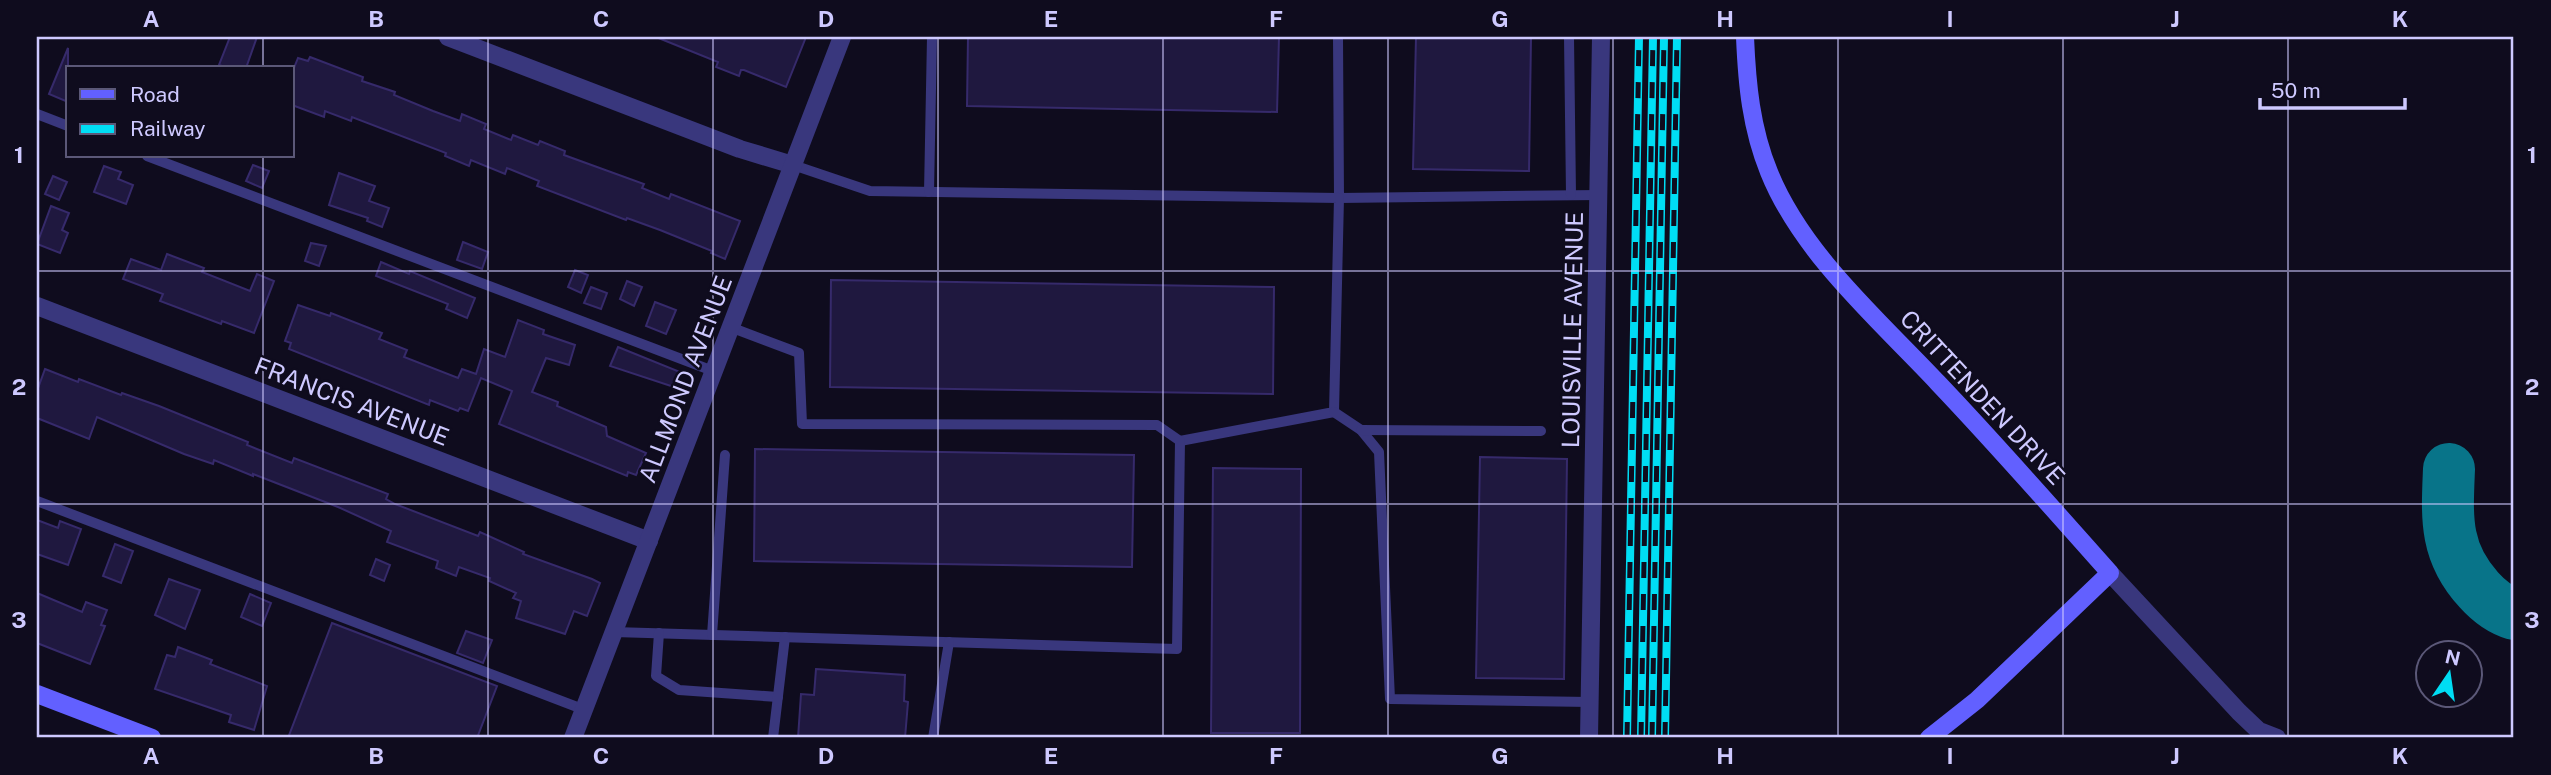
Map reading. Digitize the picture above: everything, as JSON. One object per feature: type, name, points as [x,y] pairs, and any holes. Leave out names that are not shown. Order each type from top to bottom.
[{"type":"main road","name":"CRITTENDEN DRIVE","points":[[1745,37],[1747,89],[1756,134],[1770,174],[1800,231],[1840,279],[1961,407],[2110,573]]},
{"type":"main road","points":[[1928,738],[1977,700],[2110,573]]},
{"type":"main road","points":[[37,694],[152,738]]},
{"type":"street","points":[[447,37],[740,149],[793,165]]},
{"type":"street","name":"ALLMOND AVENUE","points":[[573,738],[842,37]]},
{"type":"street","name":"LOUISVILLE AVENUE","points":[[1590,738],[1592,473],[1600,195],[1601,37]]},
{"type":"street","name":"FRANCIS AVENUE","points":[[37,306],[649,541]]},
{"type":"street","name":"CRITTENDEN DRIVE","points":[[2110,573],[2239,712],[2259,731],[2277,738]]},
{"type":"lane","points":[[929,192],[932,37]]},
{"type":"lane","points":[[1335,412],[1339,198],[1338,37]]},
{"type":"lane","points":[[1569,37],[1571,195]]},
{"type":"lane","points":[[37,114],[66,125]]},
{"type":"lane","points":[[152,158],[713,371]]},
{"type":"lane","points":[[793,165],[870,191],[1339,198],[1600,195]]},
{"type":"lane","points":[[730,327],[799,353],[802,424],[1157,425],[1180,441],[1335,412],[1361,430],[1379,452],[1390,699],[1590,702]]},
{"type":"lane","points":[[1361,430],[1541,431]]},
{"type":"lane","points":[[614,632],[1177,649],[1180,441]]},
{"type":"lane","points":[[712,635],[725,455]]},
{"type":"lane","points":[[37,501],[584,710]]},
{"type":"lane","points":[[659,633],[656,676],[678,690],[778,698]]},
{"type":"lane","points":[[773,738],[785,637]]},
{"type":"lane","points":[[933,738],[949,642]]},
{"type":"building","points":[[230,37],[257,37],[247,66],[219,65]]},
{"type":"building","points":[[656,37],[806,37],[786,87],[744,70],[741,70],[739,76],[716,67],[718,62]]},
{"type":"building","points":[[968,37],[1279,37],[1277,112],[967,106]]},
{"type":"building","points":[[1416,37],[1531,37],[1529,171],[1413,169]]},
{"type":"building","points":[[68,48],[66,101],[49,94]]},
{"type":"building","points":[[310,57],[363,77],[362,81],[395,92],[394,95],[460,121],[462,114],[486,124],[484,129],[511,140],[513,135],[538,145],[540,141],[565,151],[564,155],[644,184],[642,188],[669,199],[671,194],[740,221],[725,259],[660,230],[537,186],[539,181],[507,168],[505,174],[471,160],[469,166],[445,156],[446,153],[352,117],[351,121],[325,111],[324,117],[294,106],[294,68],[298,58],[308,61]]},
{"type":"building","points":[[253,165],[269,171],[262,188],[246,181]]},
{"type":"building","points":[[104,166],[121,172],[118,179],[133,185],[126,204],[94,192]]},
{"type":"building","points":[[339,173],[375,186],[369,201],[389,208],[382,227],[367,221],[368,218],[329,205]]},
{"type":"building","points":[[53,176],[67,182],[59,200],[45,194]]},
{"type":"building","points":[[51,206],[69,213],[62,230],[68,233],[60,253],[37,244]]},
{"type":"building","points":[[463,242],[488,252],[482,269],[457,260]]},
{"type":"building","points":[[311,243],[326,246],[319,266],[305,261]]},
{"type":"building","points":[[167,254],[204,268],[202,272],[250,291],[257,274],[274,281],[254,333],[222,321],[221,324],[160,301],[163,294],[123,279],[131,259],[161,270]]},
{"type":"building","points":[[381,262],[475,298],[467,318],[446,309],[448,304],[376,276]]},
{"type":"building","points":[[575,270],[588,275],[581,293],[568,287]]},
{"type":"building","points":[[831,280],[1274,287],[1273,394],[830,387]]},
{"type":"building","points":[[627,281],[642,287],[634,306],[620,299]]},
{"type":"building","points":[[591,287],[607,293],[601,309],[584,303]]},
{"type":"building","points":[[655,302],[676,310],[666,334],[646,326]]},
{"type":"building","points":[[298,305],[330,316],[331,313],[382,333],[379,339],[407,350],[404,357],[458,378],[462,369],[476,374],[484,349],[505,357],[518,320],[544,330],[543,334],[575,345],[569,365],[546,358],[532,392],[606,427],[607,436],[646,453],[636,475],[628,472],[627,476],[499,424],[512,391],[481,378],[468,411],[460,408],[458,411],[430,400],[429,405],[289,349],[291,343],[285,341]]},
{"type":"building","points":[[618,347],[680,372],[674,387],[610,366]]},
{"type":"building","points":[[45,369],[78,382],[79,379],[159,406],[292,463],[294,458],[388,494],[386,499],[395,504],[478,536],[480,532],[524,552],[523,554],[592,579],[600,583],[587,616],[574,611],[565,634],[516,618],[521,601],[513,598],[516,593],[489,581],[490,578],[459,567],[456,576],[436,568],[438,561],[387,542],[391,531],[338,507],[214,460],[213,464],[184,454],[97,417],[89,439],[37,418],[37,391]]},
{"type":"building","points":[[755,449],[1134,455],[1132,567],[754,561]]},
{"type":"building","points":[[1480,457],[1567,459],[1564,679],[1476,678]]},
{"type":"building","points":[[1213,468],[1301,469],[1300,733],[1211,733]]},
{"type":"building","points":[[37,520],[58,528],[60,521],[81,529],[68,565],[37,554]]},
{"type":"building","points":[[115,544],[133,551],[121,583],[103,576]]},
{"type":"building","points":[[376,559],[390,565],[384,581],[370,575]]},
{"type":"building","points":[[169,579],[200,590],[185,629],[155,615]]},
{"type":"building","points":[[37,593],[82,612],[86,602],[107,610],[101,625],[105,626],[90,664],[37,643]]},
{"type":"building","points":[[250,594],[271,603],[262,626],[241,617]]},
{"type":"building","points":[[332,623],[497,686],[477,738],[288,738]]},
{"type":"building","points":[[466,631],[492,640],[483,663],[457,653]]},
{"type":"building","points":[[178,647],[212,660],[210,664],[267,686],[254,730],[229,722],[231,715],[155,689],[167,655],[175,657]]},
{"type":"building","points":[[816,669],[905,675],[904,701],[908,702],[905,738],[798,738],[801,694],[814,695]]},
{"type":"taxiway","points":[[2449,469],[2448,518],[2459,562],[2483,594],[2514,614]]},
{"type":"railway","points":[[1627,738],[1639,37]]},
{"type":"railway","points":[[1641,738],[1653,37]]},
{"type":"railway","points":[[1652,738],[1664,37]]},
{"type":"railway","points":[[1665,738],[1677,37]]}]
